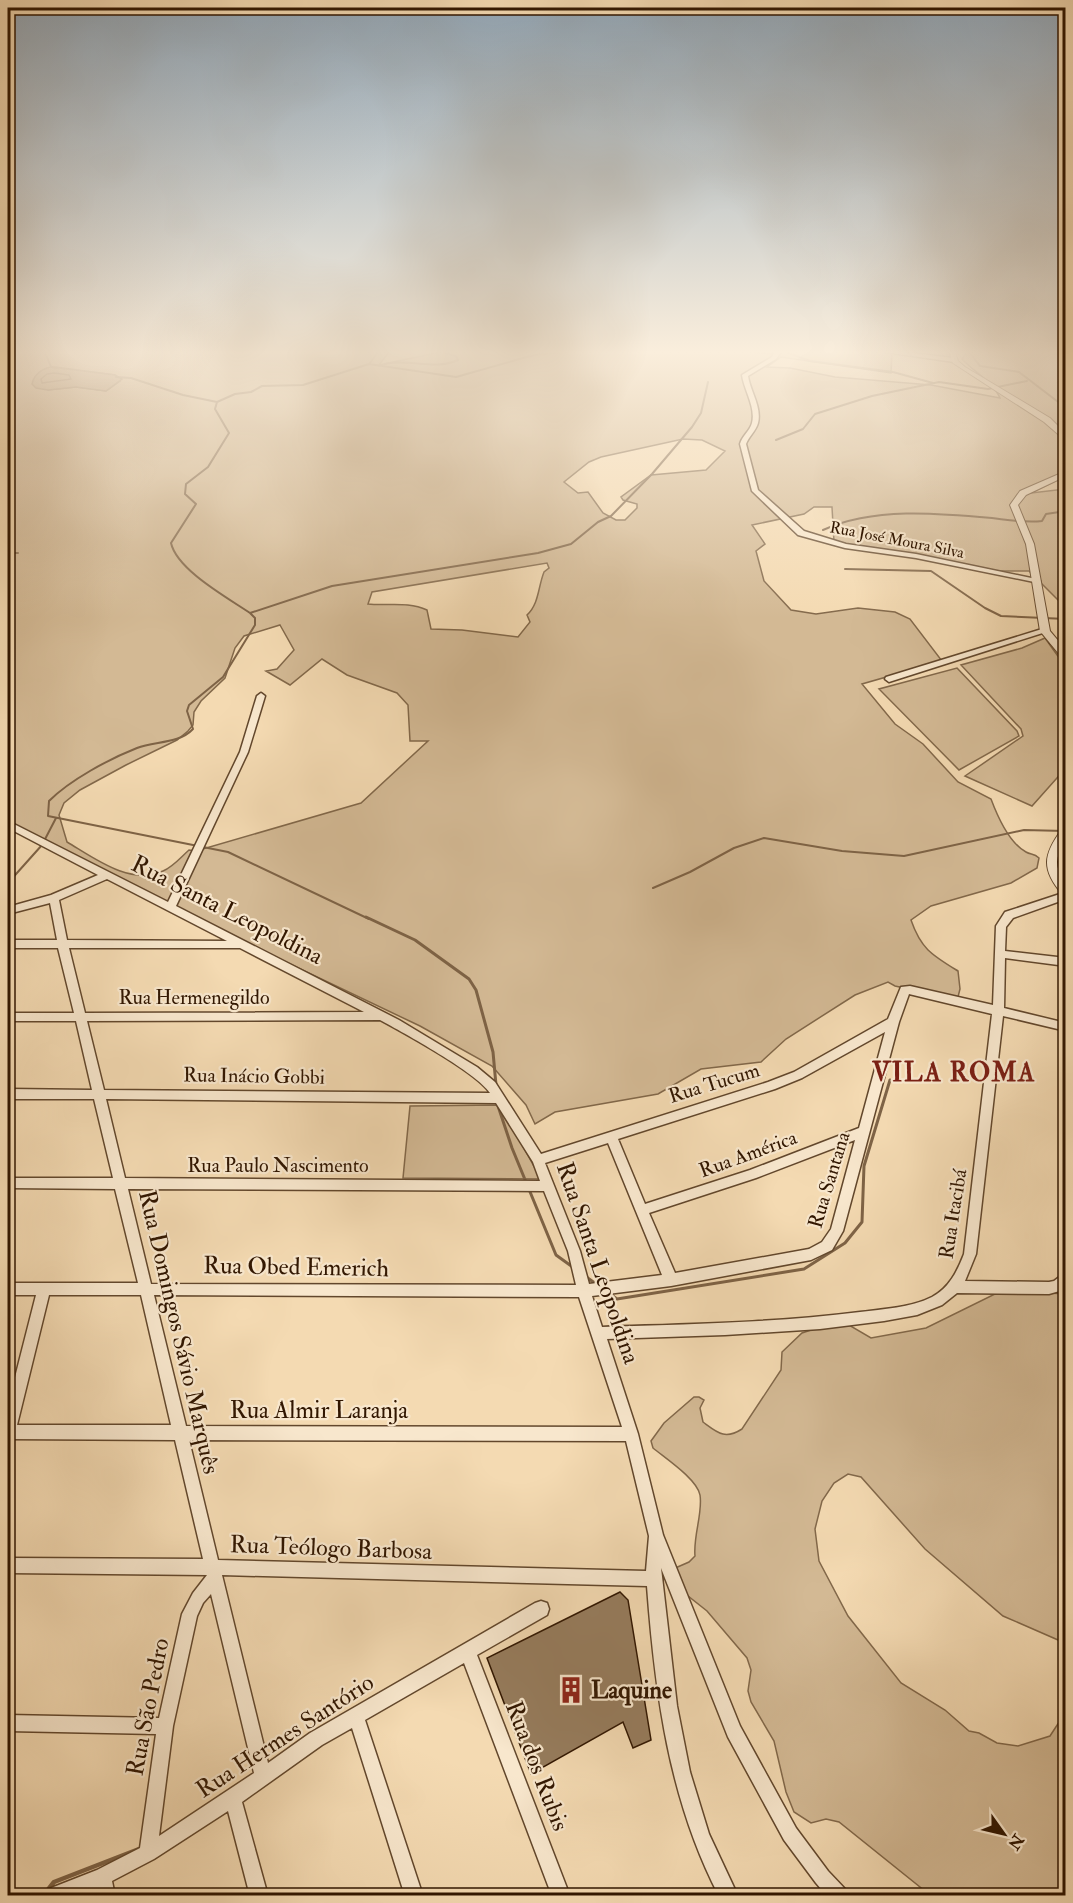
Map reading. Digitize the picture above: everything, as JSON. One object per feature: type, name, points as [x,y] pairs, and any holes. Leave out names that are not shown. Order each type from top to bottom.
[{"type":"street","name":"Rua José Moura Silva","points":[[743,441],[755,491],[793,528],[810,537],[845,546],[916,555],[1036,581]]},
{"type":"street","points":[[1065,473],[1023,493],[1014,505],[1030,544],[1045,631],[1065,657]]},
{"type":"street","points":[[889,679],[1045,631]]},
{"type":"street","points":[[1053,642],[1065,646]]},
{"type":"street","points":[[170,908],[244,752],[261,696]]},
{"type":"street","name":"Rua Santa Leopoldina","points":[[8,824],[381,1016],[473,1070],[491,1086],[538,1160],[574,1251],[584,1292],[631,1434],[656,1535],[734,1731],[790,1834],[822,1877],[840,1896]]},
{"type":"street","points":[[1065,832],[1053,848],[1051,859],[1054,873],[1065,891]]},
{"type":"street","points":[[8,910],[54,898],[107,875]]},
{"type":"street","name":"Rua Itacibá","points":[[597,1333],[799,1325],[886,1314],[915,1309],[937,1301],[955,1287],[963,1274],[970,1254],[998,1012],[1001,926],[1009,915],[1065,895]]},
{"type":"street","name":"Rua Domingos Sávio Marquês","points":[[54,898],[63,946],[263,1776]]},
{"type":"street","points":[[8,944],[241,945]]},
{"type":"street","points":[[1001,954],[1065,962]]},
{"type":"street","name":"Rua Santana","points":[[584,1292],[671,1280],[811,1254],[827,1246],[837,1231],[893,1022],[905,990],[998,1012]]},
{"type":"street","points":[[998,1012],[1065,1027]]},
{"type":"street","name":"Rua Hermenegildo","points":[[8,1017],[80,1015],[381,1016]]},
{"type":"street","name":"Rua Tucum","points":[[538,1160],[771,1086],[798,1075],[893,1022]]},
{"type":"street","name":"Rua Inácio Gobbi","points":[[8,1094],[500,1098]]},
{"type":"street","name":"Rua América","points":[[643,1210],[752,1174],[865,1131]]},
{"type":"street","points":[[610,1136],[671,1280]]},
{"type":"street","name":"Rua Paulo Nascimento","points":[[8,1183],[548,1186]]},
{"type":"street","points":[[955,1287],[1049,1288],[1058,1286],[1065,1278]]},
{"type":"street","name":"Rua Obed Emerich","points":[[8,1289],[584,1292]]},
{"type":"street","points":[[8,1432],[44,1289]]},
{"type":"street","name":"Rua Almir Laranja","points":[[8,1432],[631,1434]]},
{"type":"street","points":[[656,1535],[654,1579],[669,1713],[690,1810],[714,1870],[729,1896]]},
{"type":"street","name":"Rua Teólogo Barbosa","points":[[8,1566],[214,1572],[654,1579]]},
{"type":"street","name":"Rua São Pedro","points":[[148,1853],[165,1726],[190,1614],[214,1572]]},
{"type":"street","name":"Rua Hermes Santório","points":[[52,1896],[102,1877],[148,1853],[233,1798],[316,1739],[541,1610]]},
{"type":"street","name":"Rua dos Rubis","points":[[468,1653],[561,1896]]},
{"type":"street","points":[[356,1716],[414,1896]]},
{"type":"street","points":[[8,1722],[165,1726]]},
{"type":"street","points":[[233,1798],[259,1896]]},
{"type":"street","points":[[102,1877],[106,1896]]},
{"type":"shaded area","points":[[8,441],[675,441],[601,457],[589,462],[564,482],[578,493],[588,492],[603,513],[616,520],[625,520],[637,508],[637,504],[623,500],[621,497],[651,475],[706,470],[725,451],[704,441],[1065,441],[1065,476],[1031,493],[1065,489],[1065,607],[1029,571],[987,571],[834,542],[832,507],[814,507],[804,514],[752,525],[765,544],[756,551],[764,581],[791,610],[816,614],[858,608],[895,612],[910,619],[942,661],[862,684],[895,724],[923,744],[958,782],[991,799],[1000,820],[1014,842],[1026,852],[1039,858],[1037,868],[1011,883],[931,906],[911,920],[923,945],[958,971],[960,989],[958,997],[954,999],[895,986],[888,982],[855,995],[786,1039],[761,1062],[701,1069],[658,1094],[555,1112],[535,1124],[526,1105],[492,1066],[420,1026],[229,935],[8,822]],"holes":[[[547,563],[549,568],[544,572],[536,601],[527,615],[530,622],[518,637],[462,630],[431,629],[427,610],[420,607],[368,604],[372,592]],[[280,625],[294,650],[277,669],[266,671],[290,685],[322,659],[347,675],[397,693],[408,705],[410,741],[428,741],[361,803],[196,851],[189,850],[170,867],[151,875],[125,873],[67,842],[59,815],[64,803],[80,790],[177,740],[188,731],[193,725],[194,712],[201,701],[225,678],[235,648],[244,636]]]},
{"type":"shaded area","points":[[1045,638],[1065,666],[1065,769],[1032,806],[965,776],[1023,736],[1021,729],[961,665],[1022,648]]},
{"type":"shaded area","points":[[957,668],[1017,731],[1019,736],[959,770],[879,689]]},
{"type":"shaded area","points":[[500,1105],[541,1179],[403,1178],[410,1106]]},
{"type":"shaded area","points":[[1003,1290],[1065,1294],[1065,1643],[1003,1616],[925,1549],[861,1477],[848,1474],[834,1483],[822,1501],[815,1529],[819,1561],[848,1616],[901,1683],[945,1710],[969,1731],[979,1733],[997,1743],[1018,1746],[1050,1736],[1065,1713],[1065,1895],[930,1895],[839,1822],[826,1819],[811,1823],[794,1812],[786,1792],[774,1741],[751,1702],[748,1691],[751,1670],[747,1658],[707,1611],[678,1588],[673,1569],[689,1562],[695,1556],[700,1495],[693,1482],[653,1448],[651,1441],[664,1423],[694,1397],[704,1400],[700,1408],[703,1422],[713,1429],[726,1435],[742,1429],[781,1370],[782,1352],[802,1333],[814,1329],[849,1325],[871,1338],[926,1328]]},
{"type":"building","name":"Laquine","points":[[620,1592],[628,1600],[651,1740],[633,1748],[623,1722],[531,1774],[487,1658]]},
{"type":"waterway","points":[[224,441],[208,467],[186,484],[185,494],[196,504],[171,543],[175,553],[193,573],[250,613]]},
{"type":"waterway","points":[[250,613],[332,586],[538,553],[571,544],[598,522],[611,516],[680,441]]},
{"type":"waterway","points":[[823,530],[842,523],[884,515],[928,514],[1036,522],[1042,521],[1046,514],[1066,511]]},
{"type":"waterway","points":[[8,553],[18,553]]},
{"type":"waterway","points":[[845,569],[931,571],[985,608],[1001,616],[1066,619]]},
{"type":"waterway","points":[[250,613],[255,618],[255,625],[223,677],[189,705],[187,711],[193,729],[174,740],[137,748],[90,771],[49,801],[48,816],[228,852],[369,919]]},
{"type":"waterway","points":[[8,883],[42,845],[56,818]]},
{"type":"waterway","points":[[653,888],[690,872],[734,848],[764,838],[842,851],[904,856],[1024,830],[1065,831]]},
{"type":"waterway","points":[[366,917],[415,940],[469,979],[476,990],[493,1052],[496,1085]]},
{"type":"waterway","points":[[606,1291],[617,1299],[804,1269],[845,1243],[862,1222],[864,1166],[890,1080]]},
{"type":"waterway","points":[[497,1103],[512,1148],[556,1255],[574,1268]]},
{"type":"waterway","points":[[585,1276],[596,1284]]},
{"type":"waterway","points":[[43,1896],[54,1882],[139,1849]]},
{"type":"place","name":"Laquine","points":[[571,1690]]},
{"type":"district","name":"VILA ROMA","points":[[954,1073]]}]
